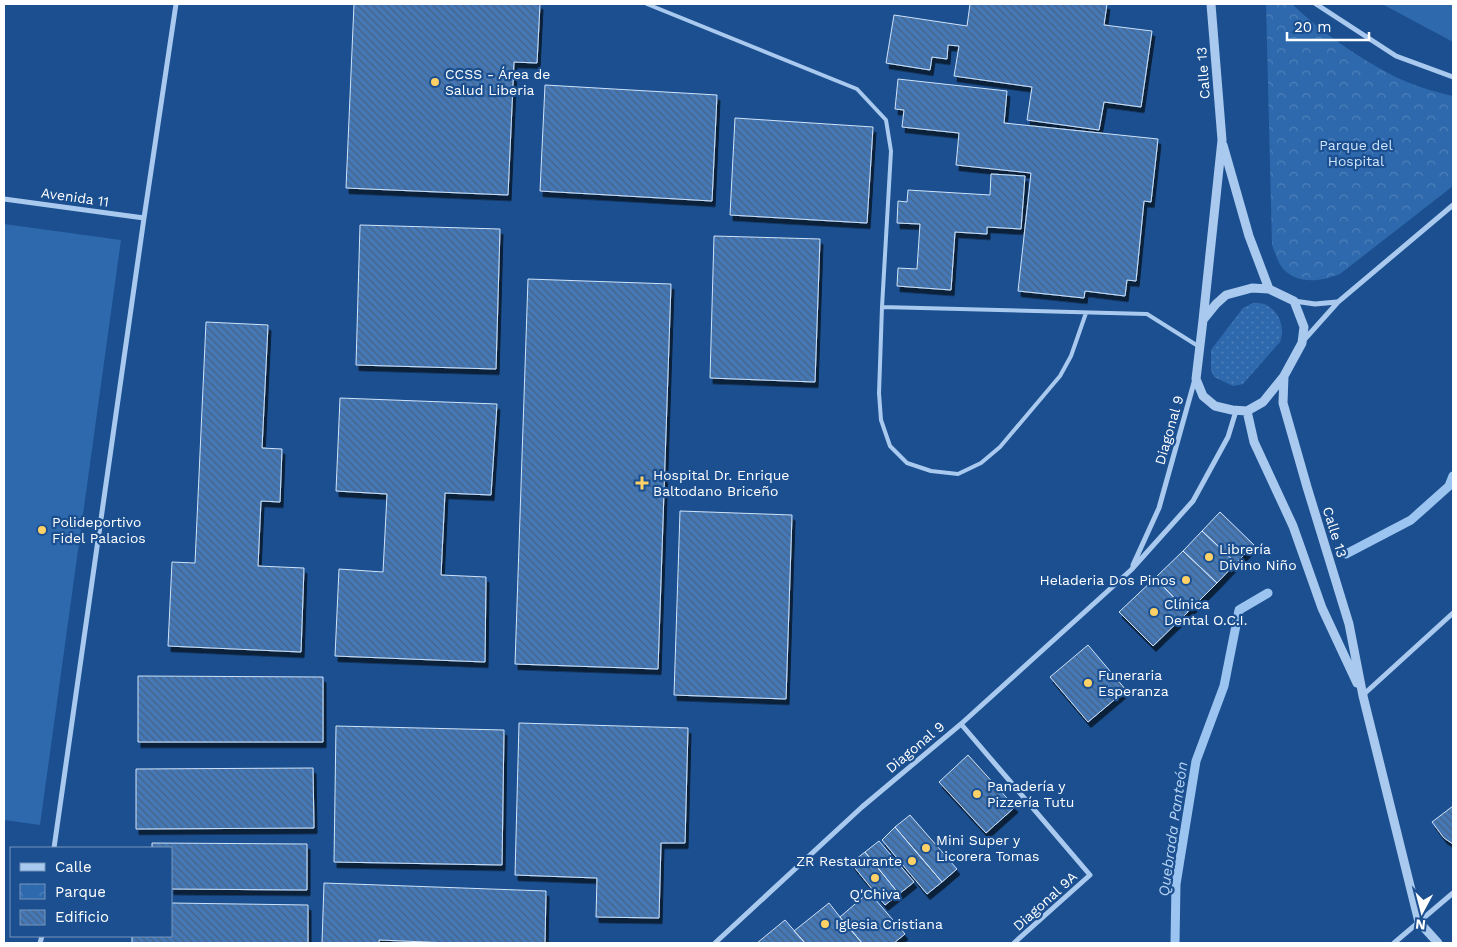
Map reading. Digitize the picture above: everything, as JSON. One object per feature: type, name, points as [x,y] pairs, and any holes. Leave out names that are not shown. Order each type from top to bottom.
[{"type":"street","points":[[54,847],[176,4]]},
{"type":"street","name":"Calle 13","points":[[1203,320],[1222,140],[1211,4]]},
{"type":"street","points":[[1316,4],[1396,56],[1453,77]]},
{"type":"street","name":"Calle 13","points":[[1222,140],[1249,236],[1268,289]]},
{"type":"street","name":"Avenida 11","points":[[4,199],[144,218]]},
{"type":"street","points":[[1338,302],[1314,304],[1294,301],[1268,289],[1252,288],[1226,295],[1203,320],[1196,379],[1203,396],[1215,406],[1236,411],[1247,411],[1263,402],[1284,376],[1302,343],[1338,302],[1453,205]]},
{"type":"street","points":[[1294,301],[1304,327],[1302,343]]},
{"type":"street","name":"Calle 13","points":[[1284,376],[1283,403],[1349,624],[1363,696],[1419,922],[1438,943]]},
{"type":"street","name":"Diagonal 9","points":[[1131,570],[1159,508],[1196,379]]},
{"type":"street","name":"Diagonal 9","points":[[715,943],[862,807],[961,724],[1131,570],[1193,501],[1228,437],[1236,411]]},
{"type":"street","name":"Calle 13","points":[[1247,411],[1254,442],[1293,526],[1322,608],[1363,696]]},
{"type":"street","points":[[1363,696],[1453,613]]},
{"type":"street","name":"Diagonal 9A","points":[[961,724],[1090,875],[1014,943]]},
{"type":"street","points":[[1394,943],[1453,893]]},
{"type":"lane","points":[[647,4],[857,89],[886,120],[892,151],[882,307],[879,392],[881,420],[890,446],[906,463],[931,471],[958,474],[981,464],[1000,446],[1060,376],[1071,356],[1086,313]]},
{"type":"lane","points":[[882,307],[1147,314],[1199,346]]},
{"type":"green space","name":"Parque del Hospital","points":[[1266,4],[1292,4],[1326,33],[1376,66],[1412,84],[1453,96],[1453,186],[1340,274],[1319,280],[1304,280],[1290,275],[1280,265],[1272,245]]},
{"type":"green space","points":[[1382,4],[1453,4],[1453,42]]},
{"type":"green space","name":"Polideportivo Fidel Palacios","points":[[4,224],[121,240],[40,825],[4,820]]},
{"type":"green space","points":[[1253,303],[1260,303],[1273,309],[1280,321],[1282,335],[1280,342],[1243,384],[1233,386],[1214,377],[1211,370],[1211,350],[1243,308]]},
{"type":"building","points":[[354,4],[540,4],[537,63],[514,62],[508,195],[346,188]]},
{"type":"building","points":[[970,4],[1107,4],[1104,25],[1152,31],[1141,107],[1104,102],[1099,130],[1027,120],[1032,87],[954,76],[959,46],[948,45],[947,59],[932,57],[930,70],[886,63],[894,15],[967,26]]},
{"type":"building","points":[[898,79],[1007,91],[1004,123],[1158,139],[1151,202],[1144,201],[1136,281],[1127,280],[1125,296],[1085,291],[1084,298],[1018,291],[1031,173],[956,165],[959,133],[902,127],[904,110],[895,109]]},
{"type":"building","points":[[545,85],[717,95],[712,201],[540,191]]},
{"type":"building","points":[[735,118],[873,127],[867,223],[730,215]]},
{"type":"building","points":[[991,174],[1025,176],[1021,229],[987,227],[987,234],[955,232],[951,290],[897,286],[898,268],[917,269],[920,224],[897,223],[898,201],[907,202],[908,190],[990,195]]},
{"type":"building","points":[[360,225],[500,229],[496,369],[356,365]]},
{"type":"building","points":[[714,236],[820,239],[815,382],[710,378]]},
{"type":"building","points":[[528,279],[671,284],[658,669],[515,664]]},
{"type":"building","points":[[206,322],[268,325],[262,448],[282,449],[280,502],[261,501],[258,566],[304,568],[301,652],[168,646],[172,562],[195,563]]},
{"type":"building","points":[[340,398],[497,404],[491,495],[445,493],[441,575],[486,577],[485,662],[335,656],[339,569],[383,572],[387,494],[336,491]]},
{"type":"building","points":[[680,511],[792,515],[786,699],[674,695]]},
{"type":"building","points":[[1220,512],[1254,545],[1236,563],[1202,531]]},
{"type":"building","name":"Librería Divino Niño","points":[[1202,531],[1236,563],[1217,583],[1183,551]]},
{"type":"building","name":"Heladeria Dos Pinos","points":[[1183,551],[1217,583],[1188,612],[1155,578]]},
{"type":"building","name":"Clínica Dental O.C.I.","points":[[1155,578],[1188,612],[1153,646],[1119,612]]},
{"type":"building","name":"Funeraria Esperanza","points":[[1088,645],[1126,690],[1088,722],[1050,677]]},
{"type":"building","points":[[138,676],[323,677],[323,742],[138,742]]},
{"type":"building","points":[[519,723],[688,728],[685,843],[661,843],[659,918],[596,917],[597,878],[515,875]]},
{"type":"building","points":[[336,726],[504,730],[502,865],[334,862]]},
{"type":"building","name":"Panadería y Pizzería Tutu","points":[[968,755],[1015,807],[986,833],[939,782]]},
{"type":"building","points":[[313,768],[314,828],[136,829],[136,769]]},
{"type":"building","points":[[1453,806],[1453,844],[1444,838],[1432,822]]},
{"type":"building","name":"Mini Super y Licorera Tomas","points":[[910,815],[957,869],[942,882],[895,827]]},
{"type":"building","name":"ZR Restaurante","points":[[895,827],[942,882],[927,894],[882,840]]},
{"type":"building","points":[[879,841],[914,882],[899,894],[865,852]]},
{"type":"building","points":[[152,843],[307,844],[307,890],[172,889],[172,847],[152,847]]},
{"type":"building","name":"Q'Chiva","points":[[865,852],[899,894],[885,905],[851,863]]},
{"type":"building","points":[[324,883],[546,891],[545,943],[450,943],[379,940],[379,943],[322,943]]},
{"type":"building","points":[[869,892],[905,934],[894,943],[862,943],[840,917]]},
{"type":"building","points":[[172,903],[308,905],[308,943],[132,943],[132,937],[172,937]]},
{"type":"building","name":"Iglesia Cristiana","points":[[829,903],[862,943],[805,943],[794,931]]},
{"type":"building","points":[[785,920],[805,943],[757,943]]},
{"type":"waterway","name":"Quebrada Panteón","points":[[1346,554],[1411,520],[1449,486],[1453,476]]},
{"type":"waterway","name":"Quebrada Panteón","points":[[1175,943],[1176,884],[1196,761],[1224,686],[1239,610],[1268,593]]},
{"type":"place","name":"CCSS - Área de Salud Liberia","points":[[435,82]]},
{"type":"place","name":"Hospital Dr. Enrique Baltodano Briceño","points":[[642,483]]},
{"type":"place","name":"Polideportivo Fidel Palacios","points":[[42,530]]},
{"type":"place","name":"Librería Divino Niño","points":[[1209,557]]},
{"type":"place","name":"Heladeria Dos Pinos","points":[[1186,580]]},
{"type":"place","name":"Clínica Dental O.C.I.","points":[[1154,612]]},
{"type":"place","name":"Funeraria Esperanza","points":[[1088,683]]},
{"type":"place","name":"Panadería y Pizzería Tutu","points":[[977,794]]},
{"type":"place","name":"Mini Super y Licorera Tomas","points":[[926,848]]},
{"type":"place","name":"ZR Restaurante","points":[[912,861]]},
{"type":"place","name":"Q'Chiva","points":[[875,878]]},
{"type":"place","name":"Iglesia Cristiana","points":[[825,924]]}]
